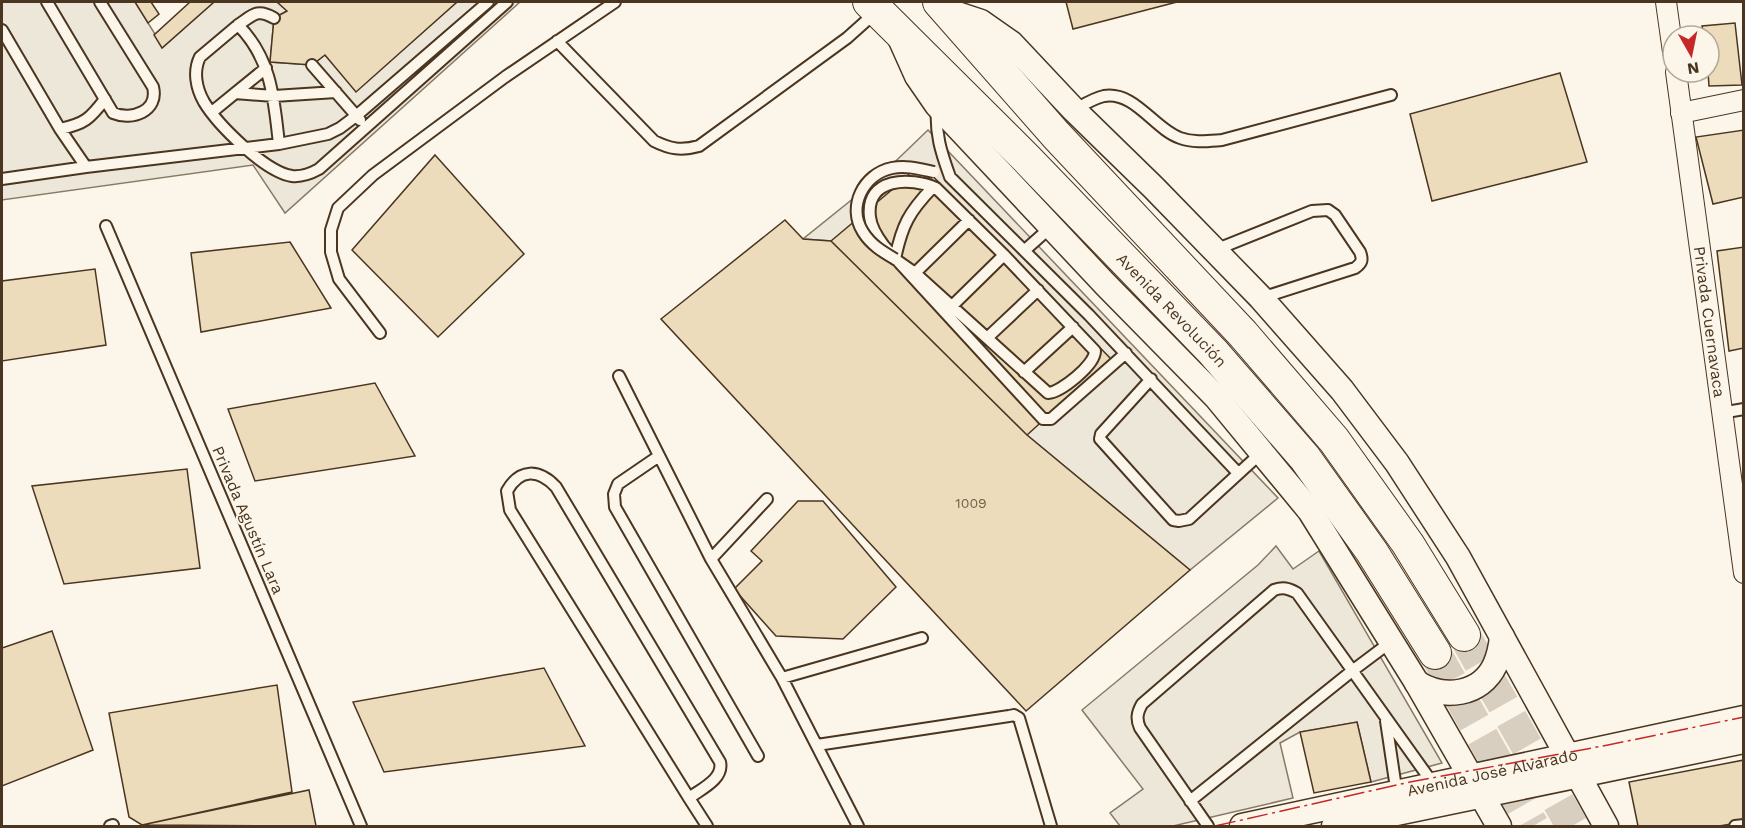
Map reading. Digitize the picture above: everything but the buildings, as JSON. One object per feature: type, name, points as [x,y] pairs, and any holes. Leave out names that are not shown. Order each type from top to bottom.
[{"type":"main road","points":[[944,6],[1056,135],[1243,334],[1334,441],[1408,544],[1464,635]]},
{"type":"main road","name":"Avenida Revolución","points":[[881,14],[1027,159],[1213,352],[1305,458],[1372,552],[1435,653]]},
{"type":"street","points":[[1666,2],[1669,24]]},
{"type":"street","points":[[944,6],[981,22],[1011,43],[1074,110],[1261,298],[1342,390],[1397,463],[1458,557],[1606,826]]},
{"type":"street","points":[[881,14],[917,76],[937,105],[1216,397],[1310,511],[1392,641],[1499,826]]},
{"type":"street","name":"Privada Cuernavaca","points":[[1677,84],[1743,573]]},
{"type":"street","points":[[1681,113],[1743,100]]},
{"type":"street","points":[[1417,683],[1427,689],[1448,694],[1459,693],[1480,683],[1495,666],[1502,637]]},
{"type":"street","name":"Avenida José Alvarado","points":[[1242,826],[1398,802],[1477,787],[1572,766],[1743,718]]},
{"type":"street","name":"Avenida José Alvarado","points":[[1572,766],[1743,741]]},
{"type":"street","name":"Avenida José Alvarado","points":[[1334,826],[1398,802]]},
{"type":"lane","points":[[47,2],[112,113],[126,116],[138,115],[146,110],[153,101],[155,93],[153,87],[100,2]]},
{"type":"lane","points":[[2,180],[87,167],[279,144],[328,134],[356,116],[488,2]]},
{"type":"lane","points":[[274,18],[265,13],[256,13],[200,57],[195,71],[197,85],[203,101],[243,148],[283,173],[303,176],[319,170],[507,2]]},
{"type":"lane","points":[[380,333],[339,279],[331,252],[331,230],[338,208],[373,175],[505,77],[615,2]]},
{"type":"lane","points":[[557,41],[654,141],[669,149],[684,150],[699,146],[881,14]]},
{"type":"lane","points":[[238,25],[255,44],[266,68],[274,96],[279,144]]},
{"type":"lane","points":[[2,30],[60,129],[87,167]]},
{"type":"lane","points":[[312,65],[367,127]]},
{"type":"lane","points":[[212,112],[266,68]]},
{"type":"lane","points":[[235,93],[274,96],[336,92]]},
{"type":"lane","points":[[1074,110],[1102,96],[1119,97],[1137,107],[1165,130],[1196,142],[1222,140],[1391,95]]},
{"type":"lane","points":[[60,129],[78,125],[90,118],[105,99]]},
{"type":"lane","points":[[937,105],[935,129],[950,177],[1126,352],[1238,473]]},
{"type":"lane","points":[[950,177],[905,167],[879,172],[869,180],[858,196],[857,217],[862,231],[878,248],[895,259],[915,273],[1048,393],[1061,390],[1095,356],[1092,347],[1038,290],[933,186],[904,181],[885,185],[878,191],[869,209],[870,219],[884,246],[1043,419],[1052,419],[1126,352]]},
{"type":"lane","points":[[895,259],[904,223],[933,186]]},
{"type":"lane","points":[[1215,250],[1312,211],[1328,210],[1335,215],[1360,252],[1362,258],[1360,264],[1355,268],[1261,298]]},
{"type":"lane","points":[[915,273],[969,220]]},
{"type":"lane","name":"Privada Agustín Lara","points":[[106,226],[361,826]]},
{"type":"lane","points":[[1025,250],[1052,226]]},
{"type":"lane","points":[[952,306],[1004,255]]},
{"type":"lane","points":[[987,338],[1038,290]]},
{"type":"lane","points":[[1024,372],[1073,327]]},
{"type":"lane","points":[[619,376],[711,559],[782,678],[858,826]]},
{"type":"lane","points":[[1151,379],[1100,436],[1101,442],[1173,520],[1189,519],[1262,452]]},
{"type":"lane","points":[[1721,413],[1743,409]]},
{"type":"lane","points":[[659,456],[618,484],[614,494],[615,507],[758,756]]},
{"type":"lane","points":[[689,798],[716,777],[720,772],[720,762],[556,487],[543,475],[534,473],[518,477],[507,491],[510,510],[689,798],[707,826]]},
{"type":"lane","points":[[711,559],[767,499]]},
{"type":"lane","points":[[1208,826],[1140,728],[1137,722],[1138,713],[1142,704],[1274,590],[1282,588],[1297,593],[1439,794]]},
{"type":"lane","points":[[782,678],[922,638]]},
{"type":"lane","points":[[1190,801],[1352,670],[1392,641]]},
{"type":"lane","points":[[818,745],[1017,716],[1051,826]]},
{"type":"lane","points":[[1386,718],[1398,802]]},
{"type":"lane","points":[[1735,826],[1743,825]]},
{"type":"shaded area","points":[[2,2],[135,2],[163,47],[214,2],[277,2],[287,11],[274,18],[270,62],[312,65],[325,55],[356,91],[457,2],[520,2],[285,213],[253,165],[2,200]]},
{"type":"shaded area","points":[[928,130],[1278,498],[1190,570],[1027,435],[832,241],[803,239],[875,181]]},
{"type":"shaded area","points":[[1276,546],[1293,569],[1319,551],[1442,763],[1371,782],[1357,722],[1300,732],[1280,743],[1293,798],[1173,826],[1120,826],[1110,813],[1143,789],[1082,710],[1258,565]]},
{"type":"tunnel","points":[[1464,635],[1572,826]]},
{"type":"tunnel","points":[[1435,653],[1533,826]]},
{"type":"power","points":[[1215,826],[1410,782],[1744,717]]}]
